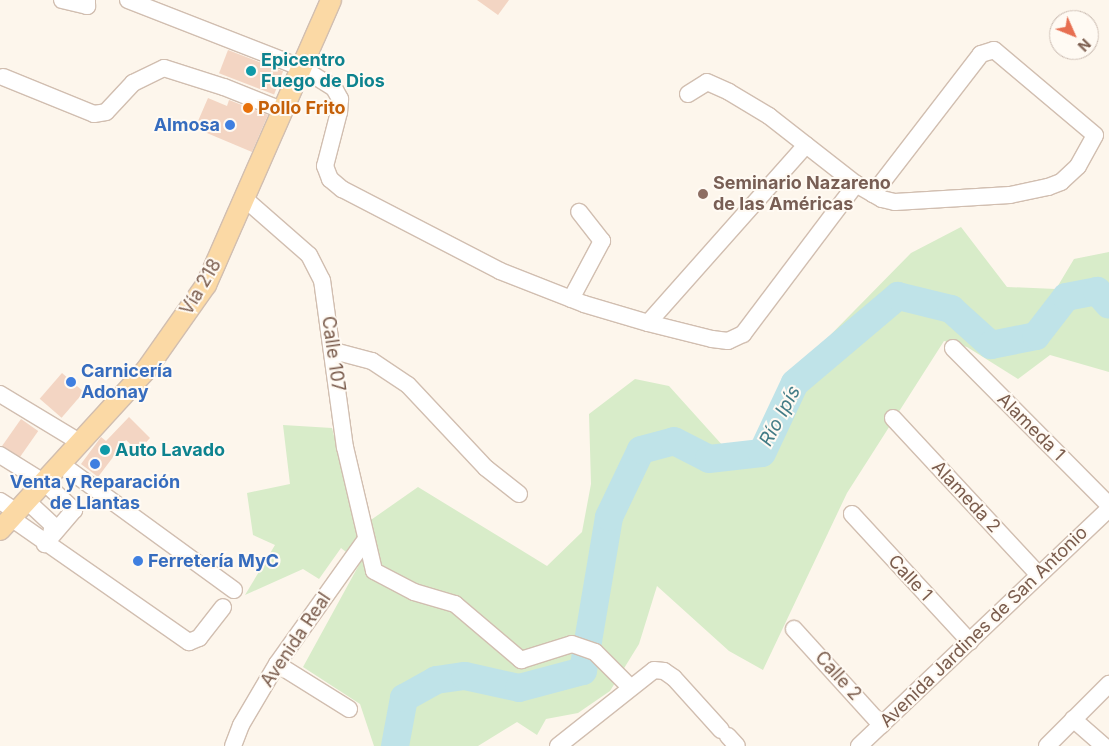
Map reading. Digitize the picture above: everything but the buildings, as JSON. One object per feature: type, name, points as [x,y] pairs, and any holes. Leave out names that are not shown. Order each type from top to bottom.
[{"type":"main road","name":"Vía 218","points":[[14,515],[81,444],[146,370],[206,285],[284,111],[331,0]]},
{"type":"street","points":[[62,0],[87,6],[87,0]]},
{"type":"street","points":[[128,0],[302,68],[334,88],[340,99],[324,166],[330,179],[342,189],[500,271],[571,299],[648,323],[712,339],[728,341],[743,334],[856,184]]},
{"type":"street","points":[[688,94],[707,82],[729,92],[769,116],[856,184],[873,194],[895,202],[920,202],[1010,195],[1048,187],[1061,182],[1078,166],[1095,135],[994,50],[981,54],[873,194]]},
{"type":"street","points":[[3,77],[94,114],[106,112],[133,83],[164,68],[224,87],[284,111]]},
{"type":"street","points":[[648,323],[806,145]]},
{"type":"street","name":"Calle 107","points":[[245,199],[309,255],[322,280],[334,351],[345,447],[374,571],[414,592],[454,604],[521,660],[572,644],[595,652],[630,687]]},
{"type":"street","points":[[571,299],[602,241],[579,212]]},
{"type":"street","name":"Alameda 1","points":[[953,348],[1109,507]]},
{"type":"street","points":[[334,351],[372,361],[408,385],[486,468],[518,494]]},
{"type":"street","points":[[0,394],[81,444]]},
{"type":"street","name":"Alameda 2","points":[[893,418],[1039,575]]},
{"type":"street","points":[[0,455],[44,483],[74,510],[48,541]]},
{"type":"street","points":[[61,464],[234,590]]},
{"type":"street","points":[[0,500],[14,515],[48,541],[189,642],[199,638],[223,608]]},
{"type":"street","name":"Avenida Jardines de San Antonio","points":[[859,746],[970,642],[1109,507]]},
{"type":"street","name":"Calle 1","points":[[852,514],[970,642]]},
{"type":"street","points":[[14,515],[53,525],[48,541]]},
{"type":"street","name":"Avenida Real","points":[[233,746],[241,724],[277,664],[366,539]]},
{"type":"street","name":"Calle 2","points":[[794,629],[881,725]]},
{"type":"street","points":[[277,664],[349,709]]},
{"type":"street","points":[[558,746],[582,739],[630,687],[654,670],[664,671],[674,678],[729,738]]},
{"type":"street","points":[[1047,746],[1109,684]]},
{"type":"street","points":[[1073,719],[1104,746]]},
{"type":"green space","points":[[961,227],[1007,287],[1056,289],[1074,259],[1109,252],[1109,372],[1050,355],[1018,379],[967,347],[944,341],[847,493],[763,670],[729,651],[657,586],[639,644],[610,691],[578,713],[546,719],[537,735],[517,722],[478,746],[374,746],[360,704],[303,667],[360,563],[341,548],[319,579],[303,569],[245,595],[275,545],[253,535],[247,493],[290,484],[283,425],[332,428],[358,529],[418,487],[547,566],[582,532],[591,484],[589,414],[635,379],[669,386],[724,447],[754,448],[796,370],[911,253]]},
{"type":"waterway","name":"Río Ipís","points":[[395,746],[404,698],[436,680],[465,676],[519,688],[583,671],[609,517],[641,450],[674,441],[709,459],[762,453],[795,383],[898,296],[951,309],[991,345],[1036,336],[1066,297],[1097,291],[1109,305]]},
{"type":"place","name":"Epicentro Fuego de Dios","points":[[251,71]]},
{"type":"place","name":"Pollo Frito","points":[[248,108]]},
{"type":"place","name":"Almosa","points":[[230,125]]},
{"type":"place","name":"Seminario Nazareno de las Américas","points":[[703,194]]},
{"type":"place","name":"Carnicería Adonay","points":[[71,382]]},
{"type":"place","name":"Auto Lavado","points":[[105,450]]},
{"type":"place","name":"Venta y Reparación de Llantas","points":[[95,464]]},
{"type":"place","name":"Ferretería MyC","points":[[138,561]]}]
